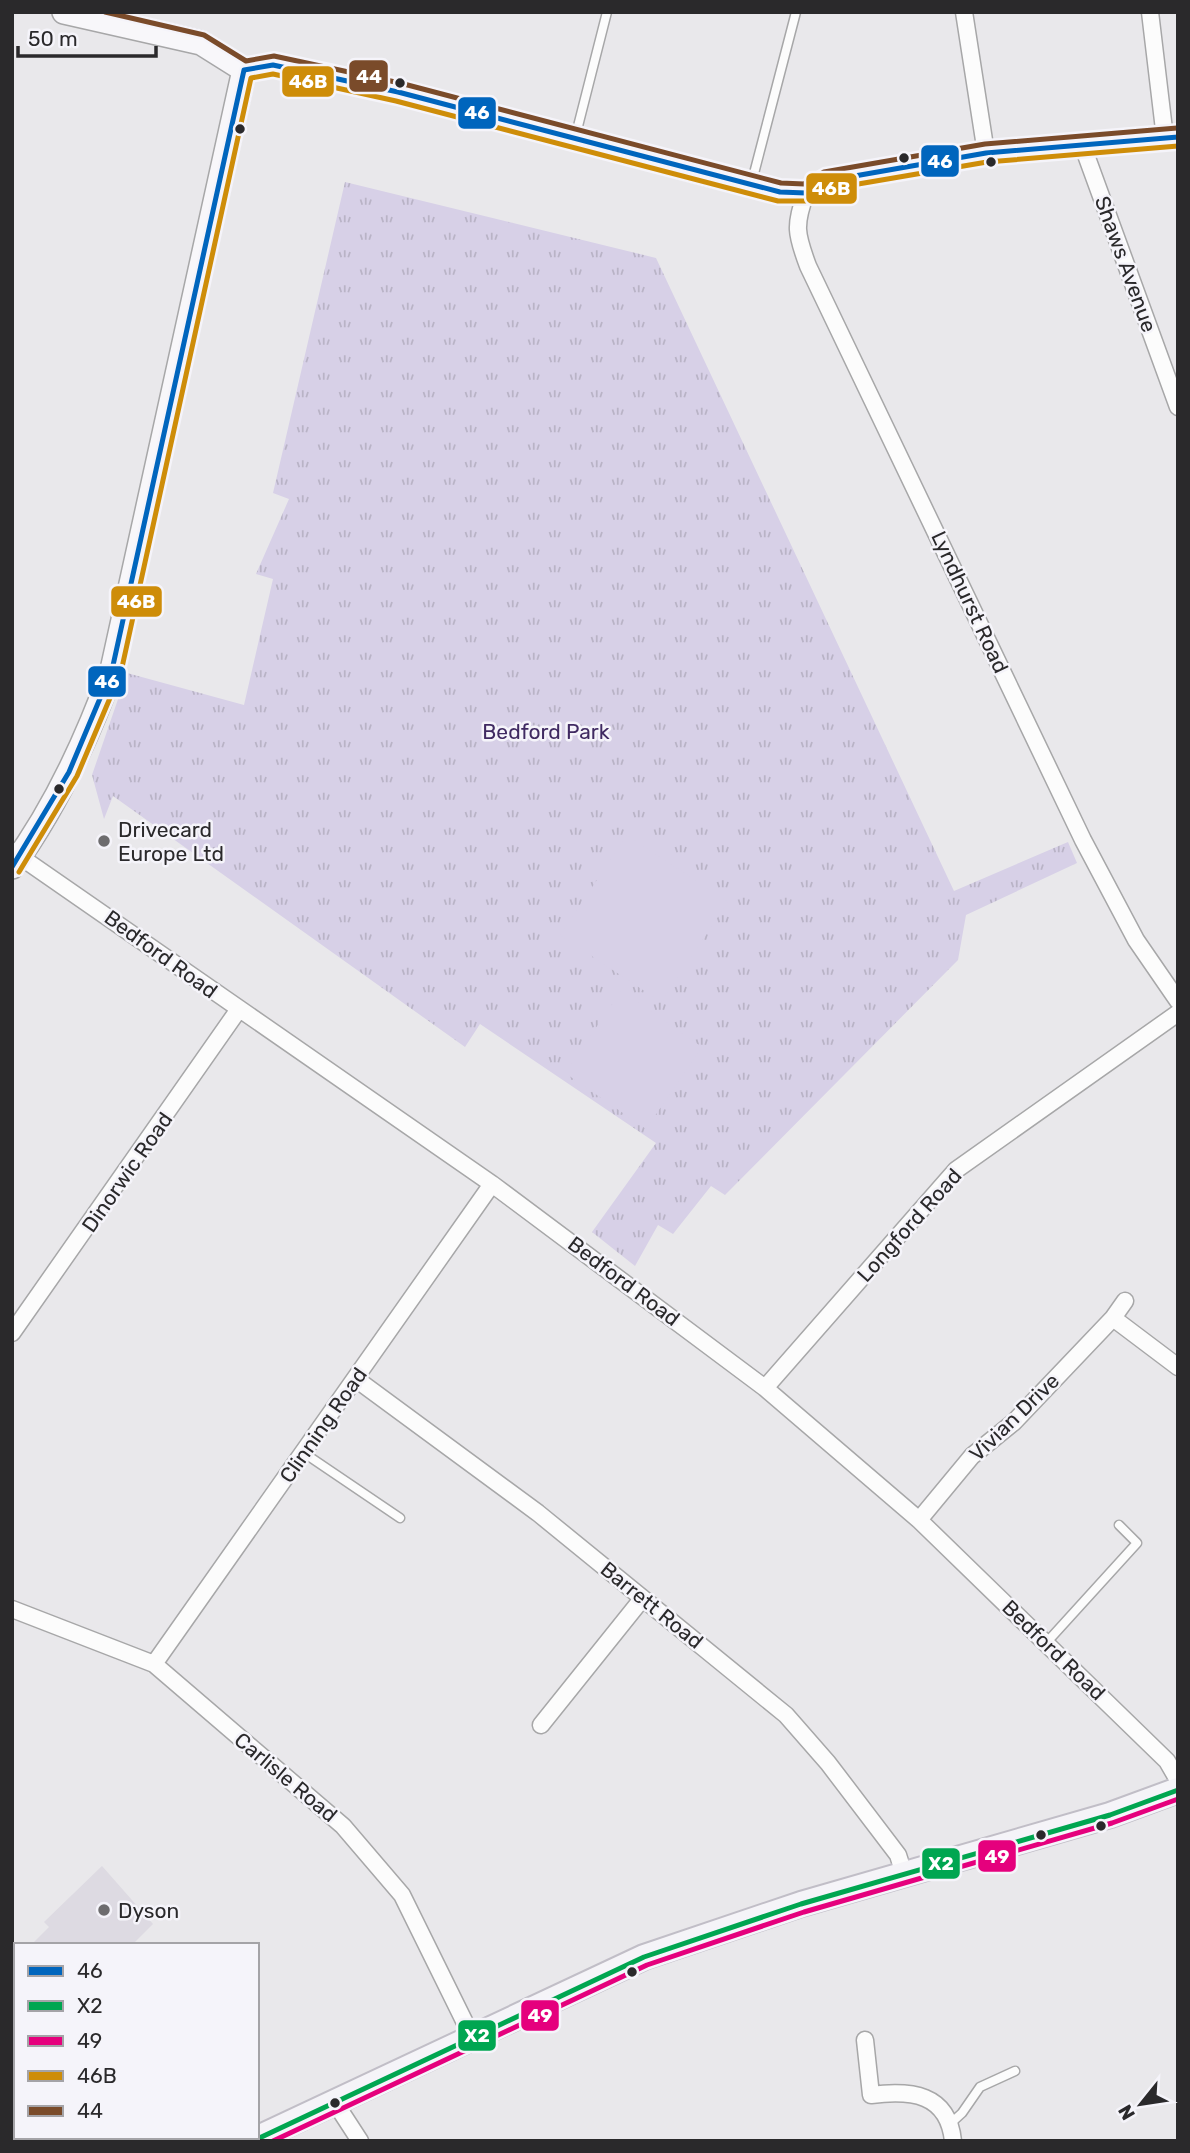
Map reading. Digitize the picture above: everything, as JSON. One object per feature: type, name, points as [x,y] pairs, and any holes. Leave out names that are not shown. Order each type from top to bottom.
[{"type":"main road","points":[[15,858],[88,736],[113,670],[244,70],[201,43],[64,12]]},
{"type":"main road","points":[[259,2138],[644,1956],[728,1927],[1110,1815],[1178,1790]]},
{"type":"street","points":[[964,12],[986,153]]},
{"type":"street","points":[[244,70],[273,65],[398,92],[751,185],[806,193],[826,181],[986,153],[1171,138],[1150,12]]},
{"type":"street","name":"Shaws Avenue","points":[[1082,144],[1174,382],[1178,407]]},
{"type":"street","name":"Lyndhurst Road","points":[[806,193],[798,215],[796,234],[808,265],[1083,840],[1136,940],[1178,1001]]},
{"type":"street","name":"Bedford Road","points":[[15,858],[492,1184],[765,1388],[919,1520],[1167,1761],[1178,1780]]},
{"type":"street","name":"Dinorwic Road","points":[[12,1333],[239,1009]]},
{"type":"street","name":"Longford Road","points":[[765,1388],[956,1170],[1178,1013]]},
{"type":"street","name":"Clinning Road","points":[[154,1664],[492,1184]]},
{"type":"street","name":"Vivian Drive","points":[[919,1520],[972,1456],[1014,1422],[1113,1318],[1125,1301]]},
{"type":"street","points":[[1113,1318],[1178,1367]]},
{"type":"street","name":"Barrett Road","points":[[356,1379],[538,1513],[786,1715],[828,1763],[898,1855],[904,1874]]},
{"type":"street","points":[[541,1726],[642,1599]]},
{"type":"street","name":"Carlisle Road","points":[[12,1609],[154,1664],[343,1826],[402,1895],[472,2037]]},
{"type":"street","points":[[865,2040],[871,2095],[898,2091],[924,2097],[941,2108],[951,2123],[953,2141]]},
{"type":"street","points":[[334,2101],[360,2141]]},
{"type":"lane","points":[[575,140],[607,12]]},
{"type":"lane","points":[[751,185],[796,12]]},
{"type":"lane","points":[[304,1453],[400,1518]]},
{"type":"lane","points":[[1047,1642],[1138,1544],[1119,1525]]},
{"type":"lane","points":[[951,2123],[962,2113],[980,2087],[1015,2071]]},
{"type":"shaded area","name":"Dyson","points":[[102,1866],[153,1924],[134,1943],[33,1943],[49,1927],[44,1922]]},
{"type":"green space","name":"Bedford Park","points":[[345,182],[656,258],[954,891],[1068,842],[1077,863],[966,915],[958,960],[725,1195],[711,1186],[673,1234],[658,1225],[635,1266],[592,1232],[656,1143],[480,1024],[465,1047],[113,796],[104,819],[92,775],[127,673],[244,705],[273,579],[256,574],[289,499],[273,493]]},
{"type":"green space","points":[[627,835],[728,902],[661,1002],[560,935]]},
{"type":"green space","points":[[621,991],[702,1047],[646,1129],[565,1073]]},
{"type":"transit line","name":"44","points":[[105,12],[204,35],[246,61],[274,56],[400,83],[781,183],[804,184],[824,172],[985,144],[1177,128]]},
{"type":"transit line","name":"46","points":[[244,70],[273,65],[398,92],[780,192],[806,193],[826,181],[986,153],[1178,137]]},
{"type":"transit line","name":"46","points":[[12,867],[69,772],[112,670],[244,70]]},
{"type":"transit line","name":"46B","points":[[19,872],[77,776],[121,672],[251,78],[273,74],[396,101],[778,201],[808,201],[829,189],[987,162],[1178,146]]},
{"type":"transit line","name":"X2","points":[[259,2138],[644,1957],[801,1904],[1110,1815],[1178,1790]]},
{"type":"transit line","name":"49","points":[[273,2141],[647,1965],[804,1912],[1112,1823],[1178,1799]]},
{"type":"transit line","name":"X2","points":[[253,2141],[257,2139]]},
{"type":"place","name":"Drivecard Europe Ltd","points":[[104,841]]},
{"type":"place","name":"Dyson","points":[[104,1910]]}]
